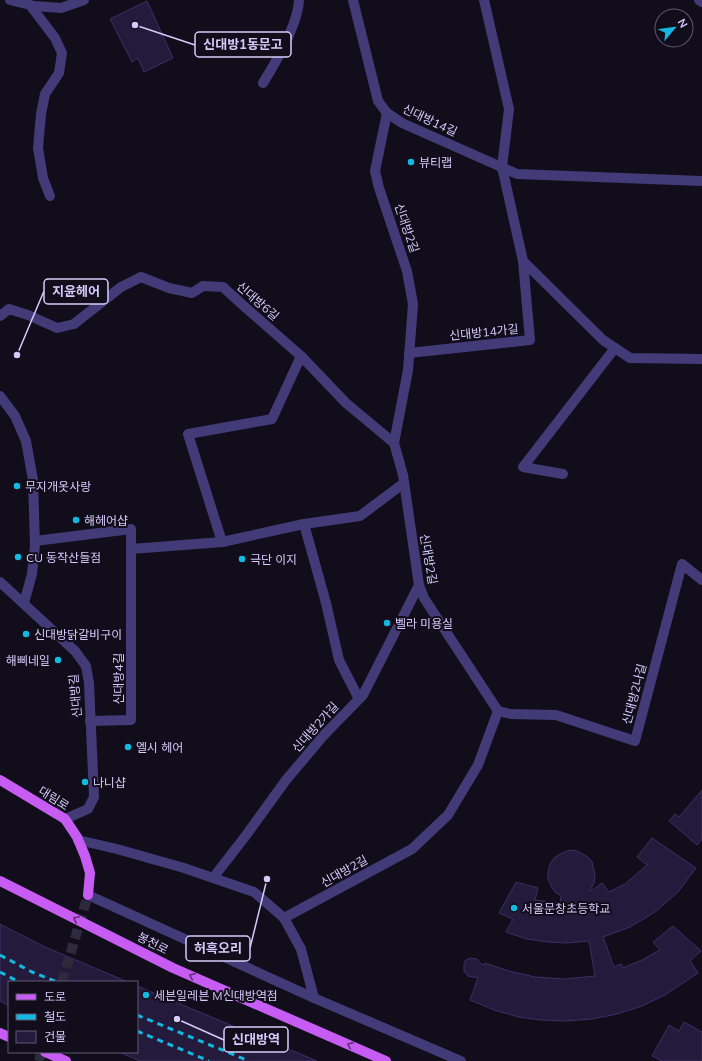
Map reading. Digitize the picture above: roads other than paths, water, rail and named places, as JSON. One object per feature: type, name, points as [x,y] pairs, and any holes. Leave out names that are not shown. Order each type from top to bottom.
[{"type":"main road","name":"대림로","points":[[0,780],[65,819],[78,840],[85,856],[90,873],[88,895]]},
{"type":"main road","name":"봉천로","points":[[0,881],[173,968],[386,1061]]},
{"type":"main road","points":[[47,1053],[66,1061]]},
{"type":"street","points":[[10,0],[30,5],[61,8],[84,0]]},
{"type":"street","points":[[264,83],[291,31],[299,0]]},
{"type":"street","points":[[484,0],[509,109],[502,167]]},
{"type":"street","name":"신대방14길","points":[[356,1],[378,101],[387,113],[402,123],[517,174],[702,181]]},
{"type":"street","points":[[30,5],[55,38],[62,53],[59,73],[45,94],[41,114],[38,148],[43,178],[50,196]]},
{"type":"street","name":"신대방2길","points":[[284,918],[412,849],[448,815],[478,765],[498,711],[424,598],[419,584],[404,483],[394,442],[408,370],[413,304],[407,271],[379,188],[375,171],[387,113]]},
{"type":"street","name":"신대방14가길","points":[[409,353],[530,340],[523,261],[502,167]]},
{"type":"street","points":[[523,261],[603,340],[630,358],[702,359]]},
{"type":"street","name":"신대방6길","points":[[0,316],[9,310],[28,315],[57,328],[74,324],[121,287],[141,277],[169,288],[192,293],[203,286],[223,287],[301,356],[346,404],[394,442]]},
{"type":"street","points":[[563,474],[523,467],[615,348]]},
{"type":"street","points":[[222,542],[188,434],[272,419],[301,356]]},
{"type":"street","points":[[0,396],[15,416],[26,442],[34,480],[35,541],[32,574],[24,603]]},
{"type":"street","points":[[131,549],[222,542],[304,524],[360,516],[404,483]]},
{"type":"street","points":[[304,524],[326,603],[339,660],[359,699]]},
{"type":"street","name":"신대방4길","points":[[35,541],[131,529],[132,720],[90,721]]},
{"type":"street","name":"신대방2나길","points":[[498,711],[511,714],[556,715],[635,741],[682,564],[702,580]]},
{"type":"street","name":"신대방길","points":[[0,582],[76,651],[86,666],[89,683],[94,798],[88,809],[65,819]]},
{"type":"street","name":"신대방2가길","points":[[213,878],[286,780],[324,735],[363,695],[419,584]]},
{"type":"street","points":[[78,840],[118,849],[184,868],[254,892],[284,918],[301,949],[314,998]]},
{"type":"street","points":[[88,895],[314,998],[461,1061]]},
{"type":"tunnel","points":[[62,981],[88,895]]},
{"type":"tunnel","points":[[39,1061],[41,1053]]},
{"type":"railway","points":[[0,955],[32,972],[54,981]]},
{"type":"railway","points":[[0,972],[17,981]]},
{"type":"railway","points":[[138,1015],[249,1061]]},
{"type":"railway","points":[[138,1031],[209,1061]]},
{"type":"place","name":"신대방1동문고","points":[[135,25]]},
{"type":"place","name":"뷰티랩","points":[[411,162]]},
{"type":"place","name":"지윤헤어","points":[[17,355]]},
{"type":"place","name":"무지개옷사랑","points":[[17,486]]},
{"type":"place","name":"해헤어샵","points":[[76,520]]},
{"type":"place","name":"CU 동작산들점","points":[[18,557]]},
{"type":"place","name":"극단 이지","points":[[242,559]]},
{"type":"place","name":"벨라 미용실","points":[[387,623]]},
{"type":"place","name":"신대방닭갈비구이","points":[[26,634]]},
{"type":"place","name":"해삐네일","points":[[58,660]]},
{"type":"place","name":"엘시 헤어","points":[[128,747]]},
{"type":"place","name":"나니샵","points":[[85,782]]},
{"type":"place","name":"허흑오리","points":[[267,879]]},
{"type":"place","name":"서울문창초등학교","points":[[514,908]]},
{"type":"place","name":"세븐일레븐 M신대방역점","points":[[146,995]]},
{"type":"place","name":"신대방역","points":[[177,1019]]}]
